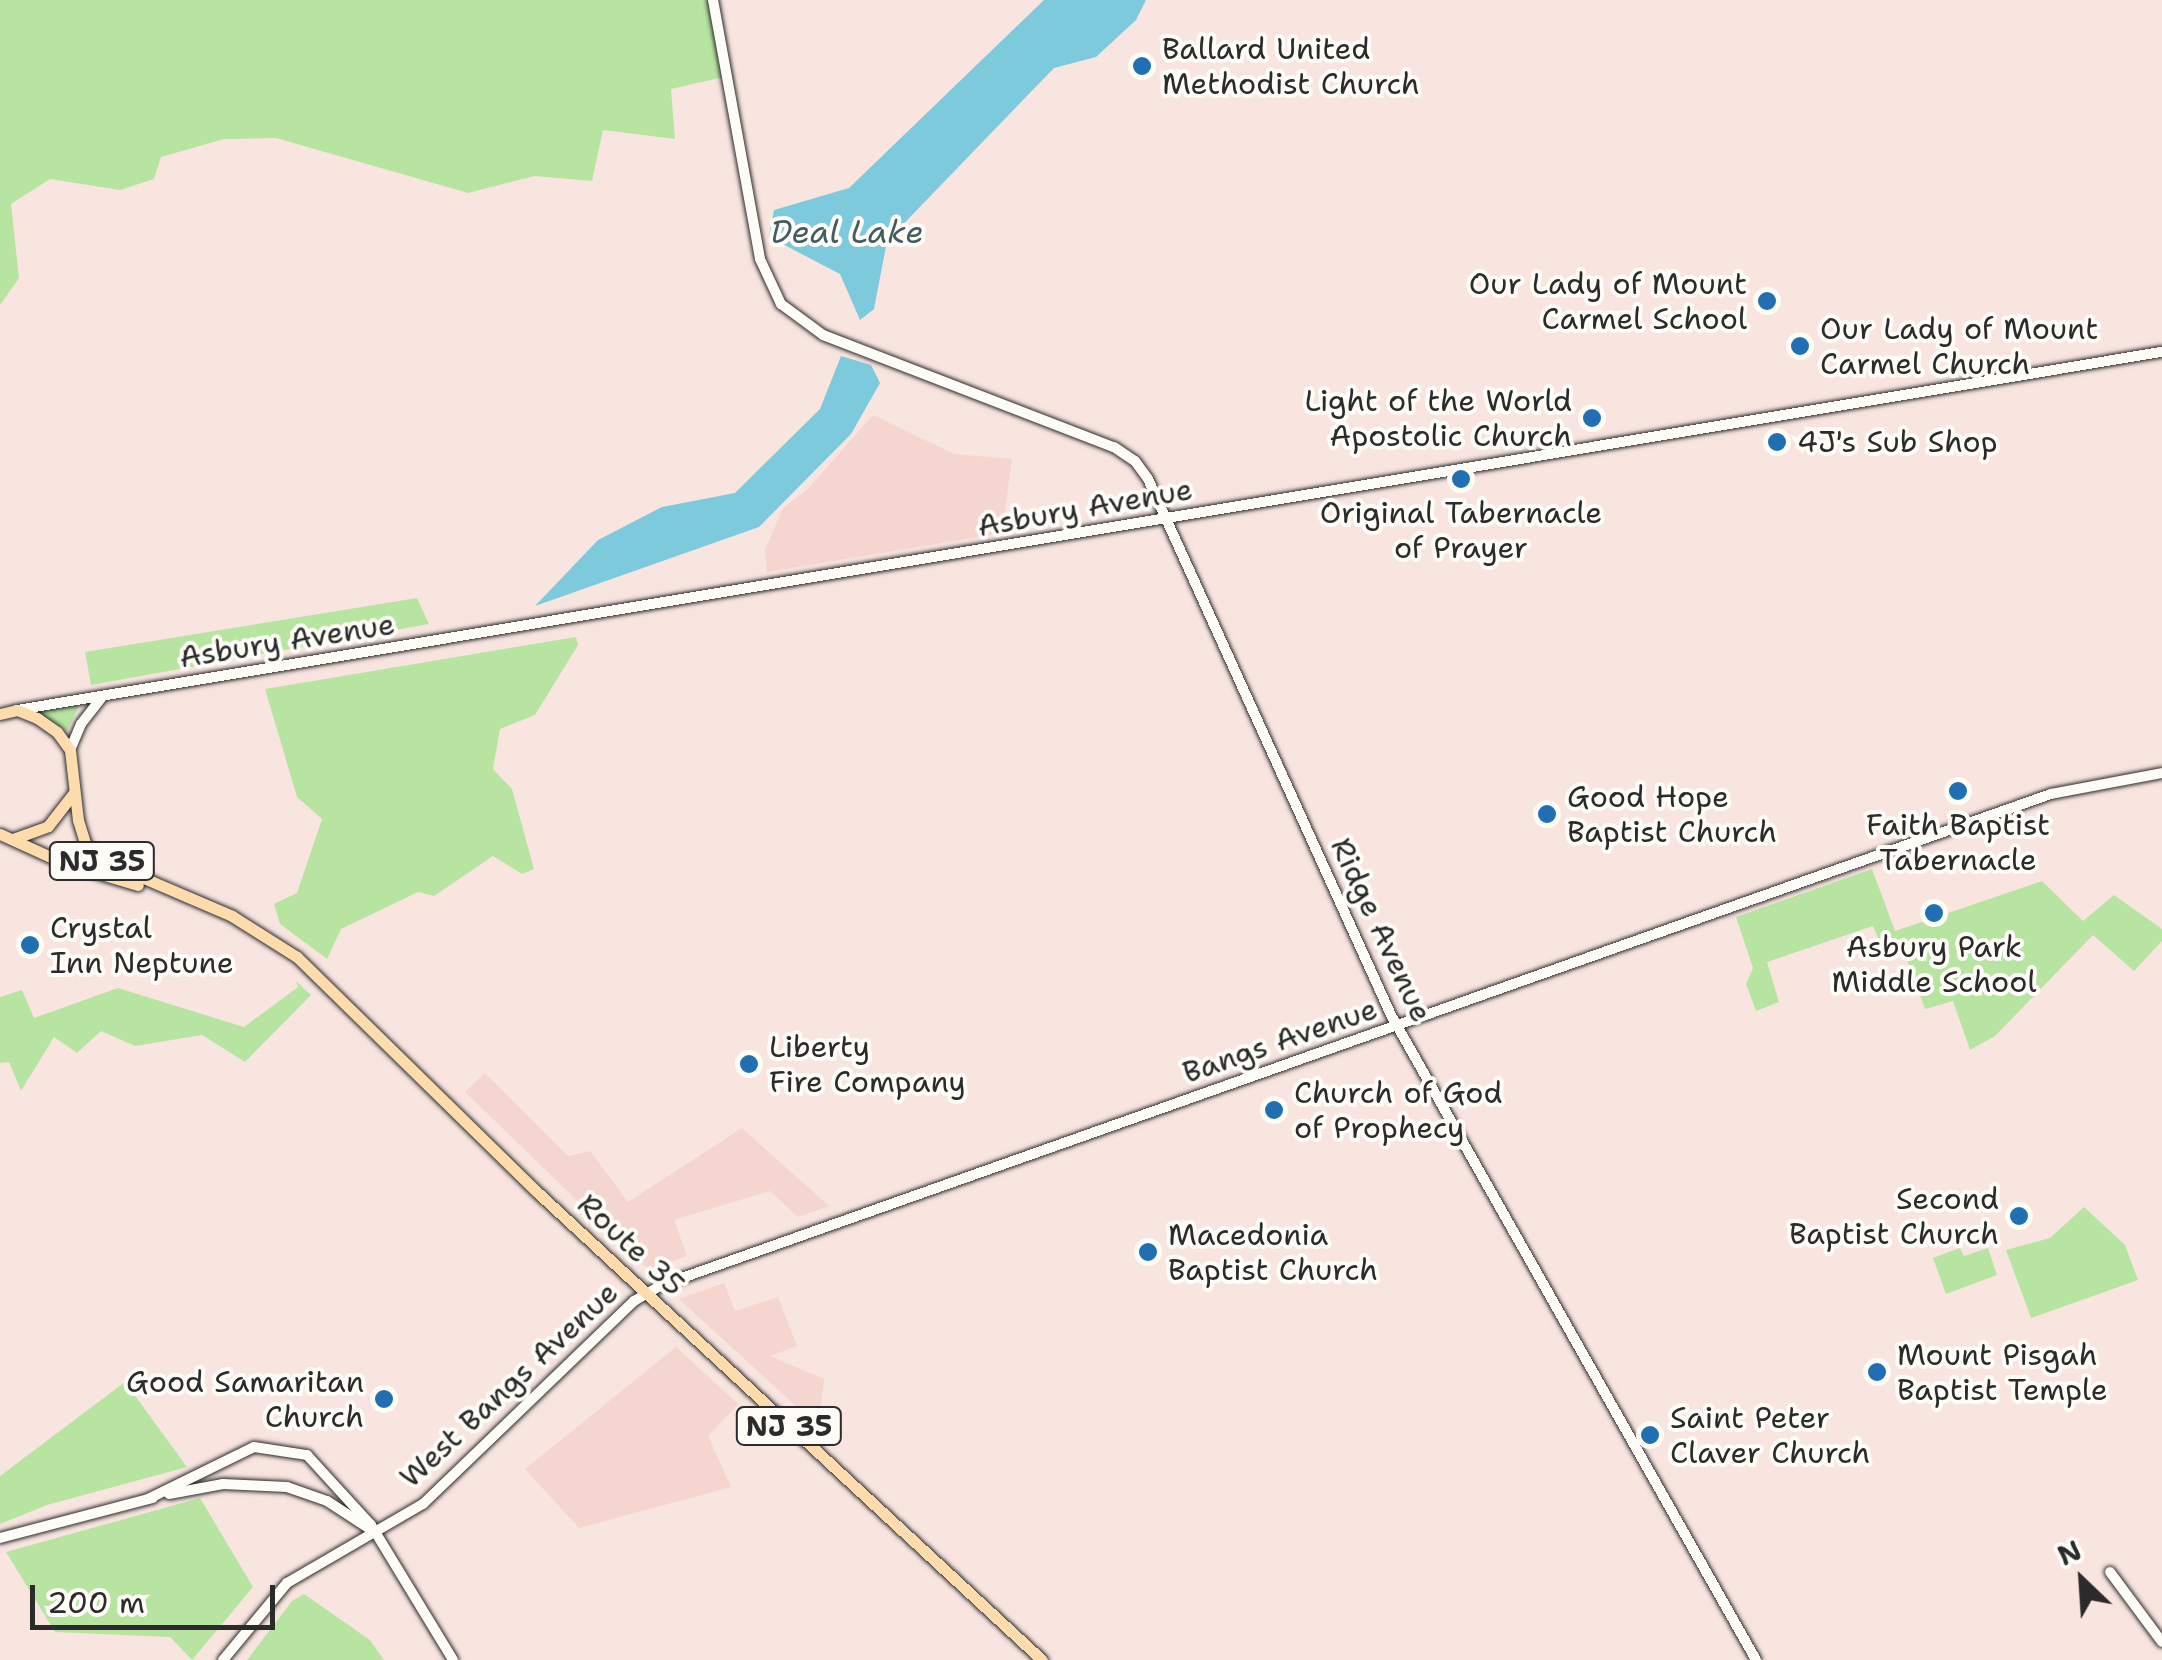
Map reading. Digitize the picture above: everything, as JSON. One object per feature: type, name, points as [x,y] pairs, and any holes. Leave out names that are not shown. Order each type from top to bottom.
[{"type":"main road","points":[[0,714],[17,710],[49,724],[70,750]]},
{"type":"main road","name":"NJ 35","points":[[70,750],[73,794],[85,843],[97,858],[171,893]]},
{"type":"main road","points":[[13,839],[53,822],[73,794]]},
{"type":"main road","name":"NJ 35","points":[[0,834],[74,867],[171,893]]},
{"type":"main road","name":"Route 35","points":[[171,893],[241,921],[297,957],[645,1293],[1042,1660]]},
{"type":"street","name":"Ridge Avenue","points":[[713,0],[758,245],[769,283],[782,304],[807,326],[864,351],[1123,452],[1148,480],[1397,1026],[1756,1660]]},
{"type":"street","name":"Asbury Avenue","points":[[17,710],[2162,352]]},
{"type":"street","points":[[70,750],[81,724],[102,698]]},
{"type":"street","name":"Bangs Avenue","points":[[645,1293],[2051,794],[2162,774]]},
{"type":"street","name":"West Bangs Avenue","points":[[223,1660],[269,1599],[287,1583],[431,1497],[645,1293]]},
{"type":"street","points":[[148,1499],[254,1448],[307,1455],[375,1532],[453,1660]]},
{"type":"street","points":[[0,1538],[148,1499],[223,1484],[267,1484],[316,1495],[375,1532]]},
{"type":"street","points":[[2110,1572],[2162,1642]]},
{"type":"shaded area","points":[[873,415],[954,454],[1012,459],[1002,533],[767,572],[765,550],[783,508],[807,490]]},
{"type":"shaded area","points":[[485,1073],[568,1156],[590,1151],[628,1202],[742,1128],[829,1206],[798,1217],[770,1191],[674,1220],[687,1256],[649,1270],[465,1092]]},
{"type":"shaded area","points":[[724,1283],[735,1311],[778,1297],[797,1346],[770,1356],[824,1379],[820,1412],[810,1419],[679,1299]]},
{"type":"shaded area","points":[[676,1347],[738,1404],[708,1436],[731,1487],[579,1528],[525,1469]]},
{"type":"green space","points":[[0,0],[714,0],[728,76],[671,89],[675,139],[603,130],[592,181],[535,176],[468,193],[276,138],[224,139],[161,157],[154,179],[120,190],[50,179],[11,204],[19,278],[0,305]]},
{"type":"green space","points":[[417,598],[429,624],[91,685],[85,652]]},
{"type":"green space","points":[[576,637],[578,645],[535,715],[500,729],[493,769],[512,789],[534,869],[522,874],[493,856],[434,896],[418,892],[341,929],[327,959],[280,924],[274,904],[297,893],[322,819],[297,797],[265,689]]},
{"type":"green space","points":[[80,704],[67,731],[33,710]]},
{"type":"green space","points":[[1872,869],[1895,931],[2042,881],[2083,921],[2114,895],[2162,929],[2162,941],[2134,971],[2093,935],[1995,1036],[1970,1050],[1953,1001],[1925,1009],[1901,944],[1883,950],[1873,926],[1767,962],[1779,1002],[1756,1011],[1746,984],[1753,968],[1736,917]]},
{"type":"green space","points":[[296,981],[311,995],[245,1062],[202,1035],[135,1046],[101,1031],[77,1053],[54,1037],[21,1091],[9,1062],[0,1063],[0,997],[22,990],[34,1018],[118,988],[244,1027],[298,987]]},
{"type":"green space","points":[[2084,1207],[2125,1245],[2138,1280],[2031,1318],[2006,1250],[2050,1238]]},
{"type":"green space","points":[[1960,1248],[1964,1256],[1988,1248],[1997,1275],[1946,1294],[1933,1258]]},
{"type":"green space","points":[[125,1382],[187,1467],[47,1505],[0,1524],[0,1476]]},
{"type":"green space","points":[[200,1498],[253,1587],[192,1660],[170,1637],[55,1632],[6,1552]]},
{"type":"green space","points":[[304,1594],[370,1640],[384,1660],[247,1660],[292,1601]]},
{"type":"water","name":"Deal Lake","points":[[1044,0],[1146,0],[1136,20],[1096,57],[1054,68],[887,241],[874,309],[860,320],[840,274],[769,237],[774,210],[849,188]]},
{"type":"water","points":[[841,356],[871,365],[880,383],[851,434],[759,527],[535,606],[598,540],[662,507],[735,493],[820,409]]},
{"type":"place","name":"Ballard United Methodist Church","points":[[1142,66]]},
{"type":"place","name":"Our Lady of Mount Carmel School","points":[[1767,301]]},
{"type":"place","name":"Our Lady of Mount Carmel Church","points":[[1800,346]]},
{"type":"place","name":"Light of the World Apostolic Church","points":[[1592,418]]},
{"type":"place","name":"4J's Sub Shop","points":[[1777,442]]},
{"type":"place","name":"Original Tabernacle of Prayer","points":[[1461,479]]},
{"type":"place","name":"Faith Baptist Tabernacle","points":[[1958,791]]},
{"type":"place","name":"Good Hope Baptist Church","points":[[1547,814]]},
{"type":"place","name":"Asbury Park Middle School","points":[[1934,913]]},
{"type":"place","name":"Crystal Inn Neptune","points":[[30,945]]},
{"type":"place","name":"Liberty Fire Company","points":[[749,1064]]},
{"type":"place","name":"Church of God of Prophecy","points":[[1274,1110]]},
{"type":"place","name":"Second Baptist Church","points":[[2019,1216]]},
{"type":"place","name":"Macedonia Baptist Church","points":[[1148,1252]]},
{"type":"place","name":"Mount Pisgah Baptist Temple","points":[[1877,1372]]},
{"type":"place","name":"Good Samaritan Church","points":[[384,1399]]},
{"type":"place","name":"Saint Peter Claver Church","points":[[1650,1435]]}]
